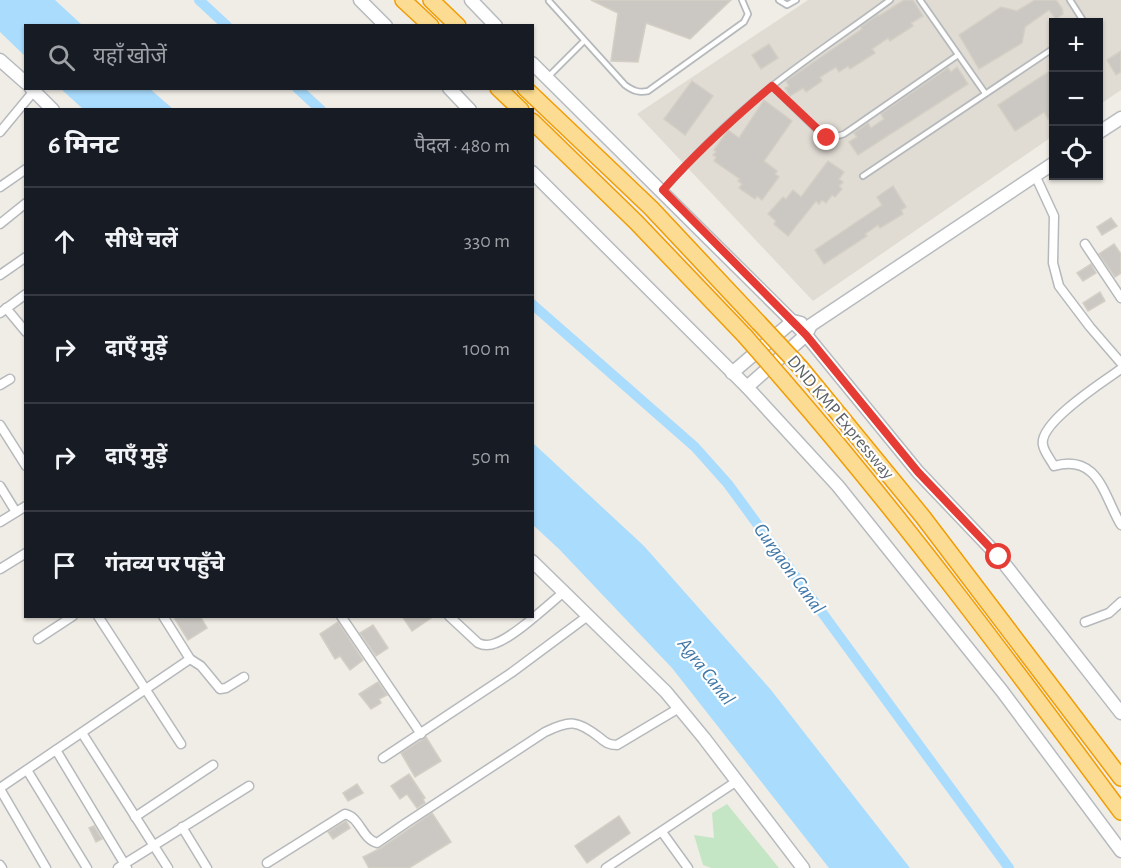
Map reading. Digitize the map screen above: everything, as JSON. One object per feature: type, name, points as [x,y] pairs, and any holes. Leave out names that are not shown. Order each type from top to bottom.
[{"type":"highway","points":[[404,0],[429,24]]},
{"type":"highway","points":[[431,0],[456,24]]},
{"type":"highway","points":[[500,90],[518,108]]},
{"type":"highway","name":"DND KMP Expressway","points":[[527,90],[651,208],[801,368],[923,517],[1121,778]]},
{"type":"highway","name":"DND KMP Expressway","points":[[534,123],[636,222],[745,336],[849,455],[1121,812]]},
{"type":"street","points":[[360,0],[384,24]]},
{"type":"street","points":[[471,0],[494,24]]},
{"type":"street","points":[[0,60],[24,82]]},
{"type":"street","points":[[534,65],[793,321],[809,330],[918,472],[999,557],[1121,713]]},
{"type":"street","points":[[0,132],[29,90]]},
{"type":"street","points":[[32,90],[51,108]]},
{"type":"street","points":[[451,90],[468,108]]},
{"type":"street","points":[[1103,130],[1121,118]]},
{"type":"street","points":[[747,387],[809,330],[1049,166]]},
{"type":"street","points":[[0,187],[24,170]]},
{"type":"street","points":[[534,174],[747,387],[838,486],[1002,691],[1121,851]]},
{"type":"street","points":[[1035,175],[1054,216],[1053,263],[1059,286],[1121,363]]},
{"type":"street","points":[[0,224],[24,205]]},
{"type":"street","points":[[1085,244],[1121,298]]},
{"type":"street","points":[[0,275],[24,258]]},
{"type":"street","points":[[24,295],[3,311],[24,330]]},
{"type":"street","points":[[732,373],[793,321]]},
{"type":"street","points":[[1121,369],[1064,411],[1048,429],[1042,445],[1054,466],[1074,464],[1095,475],[1121,525]]},
{"type":"street","points":[[0,385],[10,379]]},
{"type":"street","points":[[0,425],[24,463]]},
{"type":"street","points":[[0,486],[16,512]]},
{"type":"street","points":[[0,522],[24,507]]},
{"type":"street","points":[[0,569],[24,554]]},
{"type":"street","points":[[534,563],[666,692],[803,868]]},
{"type":"street","points":[[534,615],[565,591]]},
{"type":"street","points":[[1084,622],[1109,613],[1121,602]]},
{"type":"street","points":[[383,758],[511,673],[589,615]]},
{"type":"street","points":[[38,639],[70,618]]},
{"type":"street","points":[[99,618],[181,744]]},
{"type":"street","points":[[164,618],[190,659],[201,666],[220,688],[226,688],[244,677]]},
{"type":"street","points":[[342,618],[421,734]]},
{"type":"street","points":[[451,618],[483,646],[504,639],[531,618]]},
{"type":"street","points":[[46,868],[0,788],[190,659]]},
{"type":"street","points":[[267,863],[348,813],[356,820],[369,839],[377,843],[560,725],[577,723],[585,726],[607,743],[616,745],[679,708]]},
{"type":"street","points":[[82,733],[168,868]]},
{"type":"street","points":[[56,750],[123,867],[153,845],[249,786]]},
{"type":"street","points":[[135,817],[213,765]]},
{"type":"street","points":[[27,770],[87,868]]},
{"type":"street","points":[[606,868],[737,781]]},
{"type":"street","points":[[182,827],[207,868]]},
{"type":"street","points":[[662,832],[688,868]]},
{"type":"lane","points":[[549,1],[625,85],[635,91],[648,91],[744,22],[748,14],[742,0]]},
{"type":"lane","points":[[779,0],[787,5],[796,0]]},
{"type":"lane","points":[[663,190],[749,105],[890,0]]},
{"type":"lane","points":[[920,0],[985,93]]},
{"type":"lane","points":[[1070,0],[1081,18]]},
{"type":"lane","points":[[548,78],[584,41]]},
{"type":"lane","points":[[863,176],[1049,51]]},
{"type":"lane","points":[[772,86],[822,135],[831,138],[844,134],[958,55]]},
{"type":"shaded area","points":[[808,0],[1121,0],[1121,90],[1103,102],[1103,18],[1049,18],[1049,139],[813,301],[637,114]]},
{"type":"green space","points":[[727,804],[779,868],[711,868],[703,865],[694,835],[714,838],[712,813]]},
{"type":"water","points":[[0,0],[55,0],[81,24],[24,24],[24,55],[0,32]]},
{"type":"water","points":[[62,90],[151,90],[172,108],[82,108]]},
{"type":"water","name":"Agra Canal","points":[[534,444],[644,546],[771,690],[910,868],[829,868],[672,668],[559,549],[534,526]]},
{"type":"building","points":[[591,0],[731,0],[690,39],[646,23],[638,62],[611,61],[618,13]]},
{"type":"building","points":[[904,0],[913,0],[923,16],[911,23],[913,26],[890,41],[888,38],[872,49],[875,53],[850,69],[848,66],[839,72],[836,67],[820,77],[822,81],[806,92],[803,88],[790,96],[785,88],[789,86],[786,81],[862,29],[861,27],[878,15]]},
{"type":"building","points":[[1035,0],[1056,0],[1063,14],[1055,18],[1049,10],[1025,27],[1022,43],[979,69],[959,35],[1001,7],[1017,11]]},
{"type":"building","points":[[769,44],[778,58],[761,69],[752,55]]},
{"type":"building","points":[[1121,51],[1121,72],[1116,75],[1107,60]]},
{"type":"building","points":[[957,67],[968,84],[858,155],[849,142],[857,137],[854,133],[868,123],[871,128],[884,119],[881,114],[948,68],[951,72]]},
{"type":"building","points":[[1049,72],[1048,119],[1044,112],[1015,131],[998,105]]},
{"type":"building","points":[[692,81],[713,96],[685,135],[664,119]]},
{"type":"building","points":[[764,100],[792,121],[764,161],[777,171],[775,174],[779,177],[762,200],[757,196],[755,199],[739,188],[742,184],[738,181],[740,179],[714,161],[716,157],[713,155],[728,130],[739,138]]},
{"type":"building","points":[[828,161],[844,172],[839,179],[843,182],[839,186],[842,189],[835,197],[832,195],[826,203],[822,200],[819,204],[816,201],[788,236],[774,224],[776,221],[768,214],[783,197],[786,199],[793,190],[801,197]]},
{"type":"building","points":[[893,186],[906,207],[901,210],[903,214],[880,228],[878,225],[865,234],[867,236],[824,264],[815,250],[882,205],[877,197]]},
{"type":"building","points":[[1111,218],[1117,226],[1102,235],[1097,227]]},
{"type":"building","points":[[1114,244],[1121,254],[1121,273],[1115,277],[1099,254]]},
{"type":"building","points":[[1091,264],[1096,273],[1083,281],[1077,273]]},
{"type":"building","points":[[1100,292],[1105,301],[1088,311],[1083,303]]},
{"type":"building","points":[[174,618],[201,618],[207,628],[188,640]]},
{"type":"building","points":[[403,618],[431,618],[412,631]]},
{"type":"building","points":[[338,622],[363,660],[350,670],[340,656],[335,659],[320,634]]},
{"type":"building","points":[[373,625],[388,648],[376,656],[360,633]]},
{"type":"building","points":[[378,682],[387,695],[379,699],[381,703],[371,709],[359,694]]},
{"type":"building","points":[[426,737],[441,761],[415,777],[401,753]]},
{"type":"building","points":[[409,774],[425,798],[423,799],[425,803],[417,808],[407,794],[400,799],[391,786]]},
{"type":"building","points":[[357,784],[363,793],[348,801],[343,793]]},
{"type":"building","points":[[432,813],[451,842],[409,868],[369,868],[363,857],[381,848]]},
{"type":"building","points":[[619,816],[630,833],[587,863],[575,846]]},
{"type":"building","points":[[346,821],[350,828],[333,839],[328,832]]},
{"type":"building","points":[[94,826],[102,839],[96,842],[89,828]]},
{"type":"waterway","name":"Gurgaon Canal","points":[[199,0],[225,24]]},
{"type":"waterway","name":"Gurgaon Canal","points":[[299,90],[319,108]]},
{"type":"waterway","name":"Gurgaon Canal","points":[[534,306],[695,447],[728,484],[1009,868]]},
{"type":"route","points":[[827,138],[772,86],[749,105],[663,190],[806,335],[918,472],[999,557]]}]
